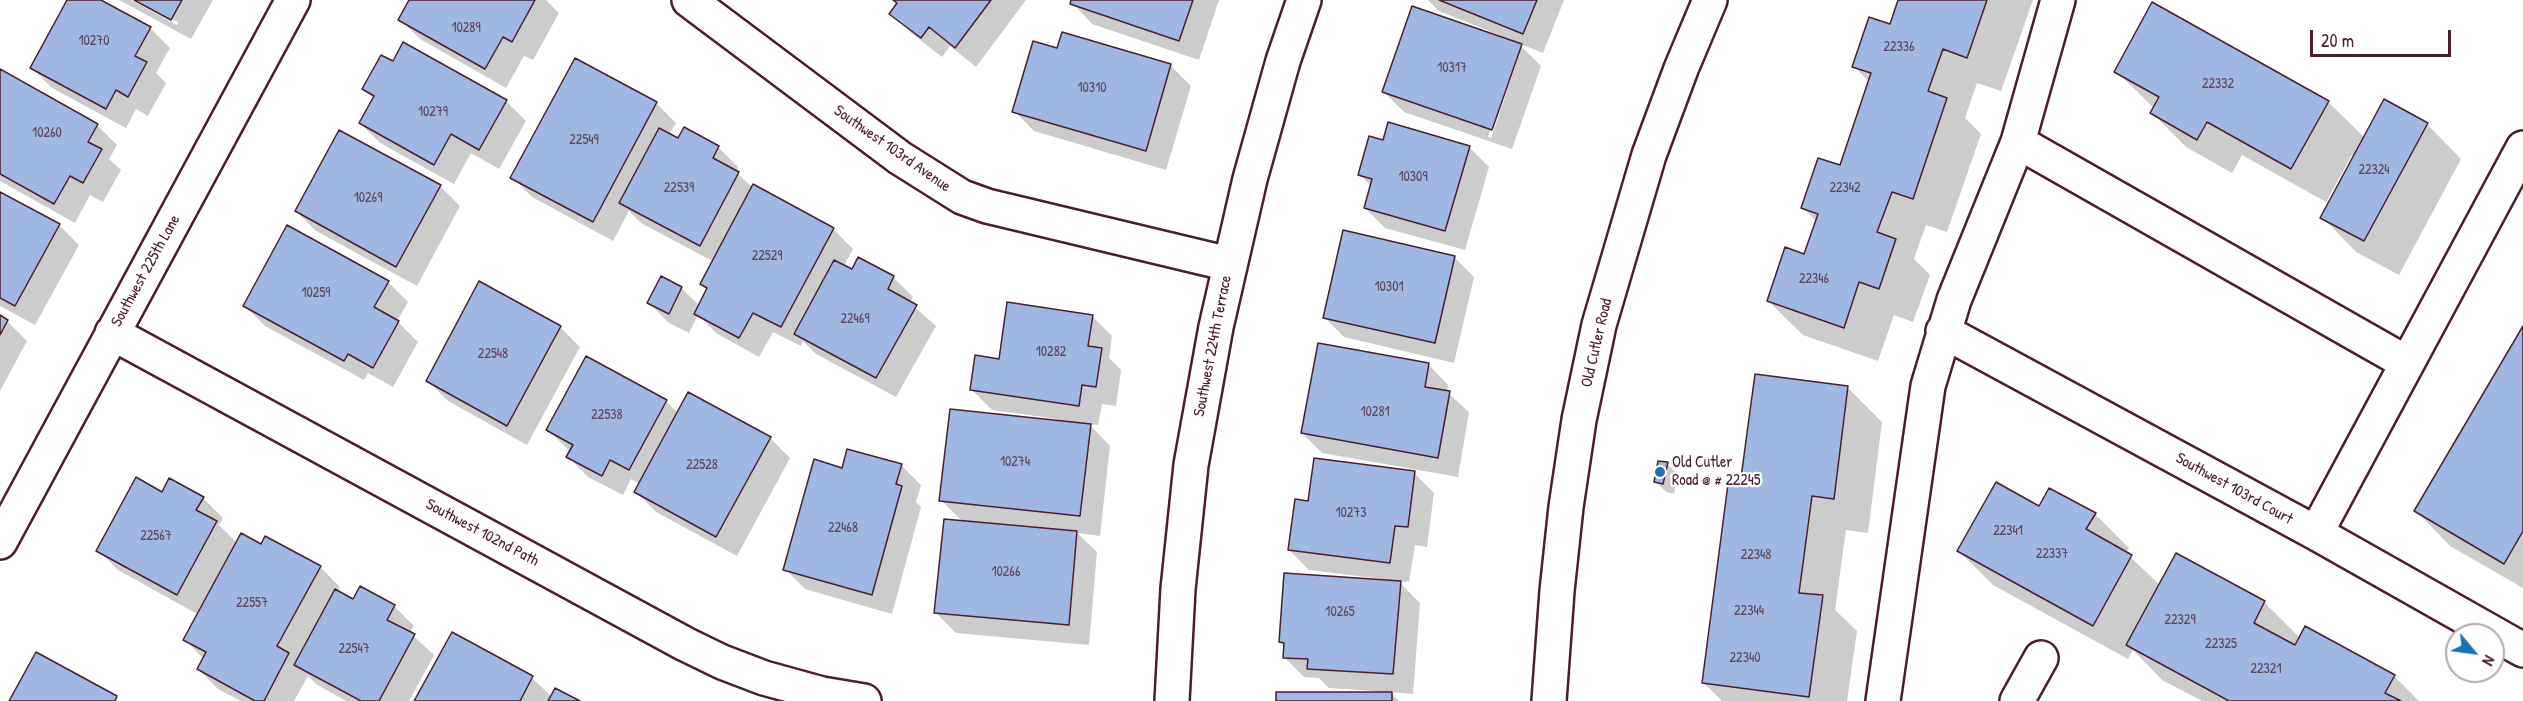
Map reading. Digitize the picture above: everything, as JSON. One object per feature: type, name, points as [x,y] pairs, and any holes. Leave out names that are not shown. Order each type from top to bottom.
[{"type":"street","name":"Southwest 225th Lane","points":[[0,542],[293,0]]},
{"type":"street","name":"Southwest 103rd Avenue","points":[[689,0],[900,158],[962,197],[987,206],[1229,264]]},
{"type":"street","name":"Southwest 224th Terrace","points":[[1172,701],[1178,589],[1191,465],[1229,264],[1268,115],[1304,0]]},
{"type":"street","name":"Old Cutler Road","points":[[1549,701],[1566,507],[1579,420],[1599,325],[1649,155],[1710,0]]},
{"type":"street","points":[[1883,701],[1928,386],[1943,332],[1987,214],[2018,142],[2058,0]]},
{"type":"street","points":[[2018,142],[2408,363]]},
{"type":"street","points":[[2316,533],[2523,148]]},
{"type":"street","name":"Southwest 103rd Court","points":[[1943,332],[2316,533],[2523,650]]},
{"type":"street","name":"Southwest 102nd Path","points":[[112,333],[713,657],[764,678],[822,694],[864,701]]},
{"type":"street","points":[[2018,701],[2041,658]]},
{"type":"building","points":[[67,0],[101,0],[151,27],[135,56],[147,62],[128,97],[116,90],[106,109],[30,68]]},
{"type":"building","points":[[134,0],[182,0],[171,20]]},
{"type":"building","points":[[409,0],[535,0],[512,42],[503,37],[485,69],[398,20]]},
{"type":"building","points":[[893,0],[991,0],[955,48],[929,27],[921,38],[889,14],[897,3]]},
{"type":"building","points":[[1071,0],[1193,0],[1179,41],[1070,4]]},
{"type":"building","points":[[1439,0],[1537,0],[1523,34]]},
{"type":"building","points":[[1898,0],[1987,0],[1967,58],[1943,49],[1928,91],[1947,98],[1913,199],[1892,192],[1877,232],[1896,239],[1879,289],[1859,282],[1844,328],[1767,301],[1785,247],[1804,254],[1818,214],[1801,208],[1818,158],[1840,165],[1871,73],[1852,67],[1869,17],[1890,24]]},
{"type":"building","points":[[2152,2],[2329,101],[2291,169],[2207,122],[2197,140],[2150,113],[2159,97],[2114,72]]},
{"type":"building","points":[[1412,6],[1522,44],[1492,130],[1382,92]]},
{"type":"building","points":[[1062,32],[1171,64],[1146,151],[1012,112],[1033,41],[1057,48]]},
{"type":"building","points":[[403,42],[507,100],[479,150],[451,134],[434,165],[359,123],[374,96],[362,89],[381,55],[393,61]]},
{"type":"building","points":[[575,58],[657,102],[593,222],[510,178]]},
{"type":"building","points":[[0,69],[98,124],[88,142],[102,149],[83,183],[70,176],[54,204],[0,174]]},
{"type":"building","points":[[2384,99],[2428,123],[2364,241],[2320,218]]},
{"type":"building","points":[[1388,122],[1470,146],[1445,231],[1364,208],[1372,179],[1358,175],[1369,136],[1383,140]]},
{"type":"building","points":[[684,127],[719,146],[713,158],[739,172],[700,246],[619,203],[659,128],[678,138]]},
{"type":"building","points":[[339,130],[441,185],[396,267],[295,211]]},
{"type":"building","points":[[753,184],[834,228],[781,327],[753,313],[739,338],[694,314],[707,288],[700,284]]},
{"type":"building","points":[[0,192],[60,224],[15,306],[0,298]]},
{"type":"building","points":[[287,225],[389,281],[374,307],[399,321],[373,368],[348,354],[344,361],[243,306]]},
{"type":"building","points":[[1343,230],[1455,256],[1435,343],[1323,318]]},
{"type":"building","points":[[858,257],[894,276],[888,289],[917,305],[876,378],[794,334],[834,260],[852,269]]},
{"type":"building","points":[[661,276],[682,287],[669,314],[647,303]]},
{"type":"building","points":[[479,281],[561,326],[507,426],[426,381]]},
{"type":"building","points":[[1007,302],[1093,315],[1088,346],[1102,348],[1096,387],[1082,385],[1079,406],[970,390],[975,355],[999,359]]},
{"type":"building","points":[[0,315],[8,320],[0,335]]},
{"type":"building","points":[[2523,326],[2523,531],[2504,564],[2414,511]]},
{"type":"building","points":[[1318,343],[1429,363],[1425,387],[1450,391],[1438,458],[1301,433]]},
{"type":"building","points":[[586,356],[667,400],[629,470],[610,460],[602,476],[566,457],[573,445],[546,430]]},
{"type":"building","points":[[1755,374],[1848,386],[1834,499],[1812,496],[1799,593],[1823,595],[1809,697],[1702,683],[1728,484],[1740,485]]},
{"type":"building","points":[[688,392],[771,437],[716,537],[634,492]]},
{"type":"building","points":[[950,409],[1091,424],[1080,516],[939,501]]},
{"type":"building","points":[[847,449],[902,464],[896,484],[902,486],[872,595],[783,570],[814,459],[842,468]]},
{"type":"building","points":[[1314,458],[1415,471],[1408,527],[1395,526],[1390,563],[1288,550],[1295,499],[1308,501]]},
{"type":"building","points":[[1658,461],[1668,462],[1663,484],[1654,482]]},
{"type":"building","points":[[136,477],[162,492],[169,478],[204,497],[196,510],[217,521],[177,595],[96,551]]},
{"type":"building","points":[[1996,482],[2039,506],[2049,488],[2096,513],[2086,529],[2132,555],[2093,626],[1957,551]]},
{"type":"building","points":[[944,519],[1077,531],[1069,625],[934,613]]},
{"type":"building","points":[[241,533],[261,544],[265,536],[321,566],[277,646],[289,653],[264,701],[255,701],[197,669],[206,652],[183,640]]},
{"type":"building","points":[[2176,553],[2265,601],[2254,623],[2295,645],[2305,626],[2395,675],[2385,693],[2401,701],[2229,701],[2126,645]]},
{"type":"building","points":[[1284,573],[1401,581],[1393,674],[1307,669],[1308,659],[1283,658],[1284,643],[1279,642]]},
{"type":"building","points":[[360,586],[395,605],[387,620],[415,634],[379,701],[361,701],[294,665],[335,589],[353,599]]},
{"type":"building","points":[[452,632],[533,676],[520,701],[414,701]]},
{"type":"building","points":[[36,652],[117,696],[115,701],[9,701]]},
{"type":"building","points":[[555,688],[580,701],[548,701]]},
{"type":"building","points":[[1276,692],[1392,692],[1392,701],[1276,701]]},
{"type":"place","name":"Old Cutler Road @ # 22245","points":[[1660,472]]}]
